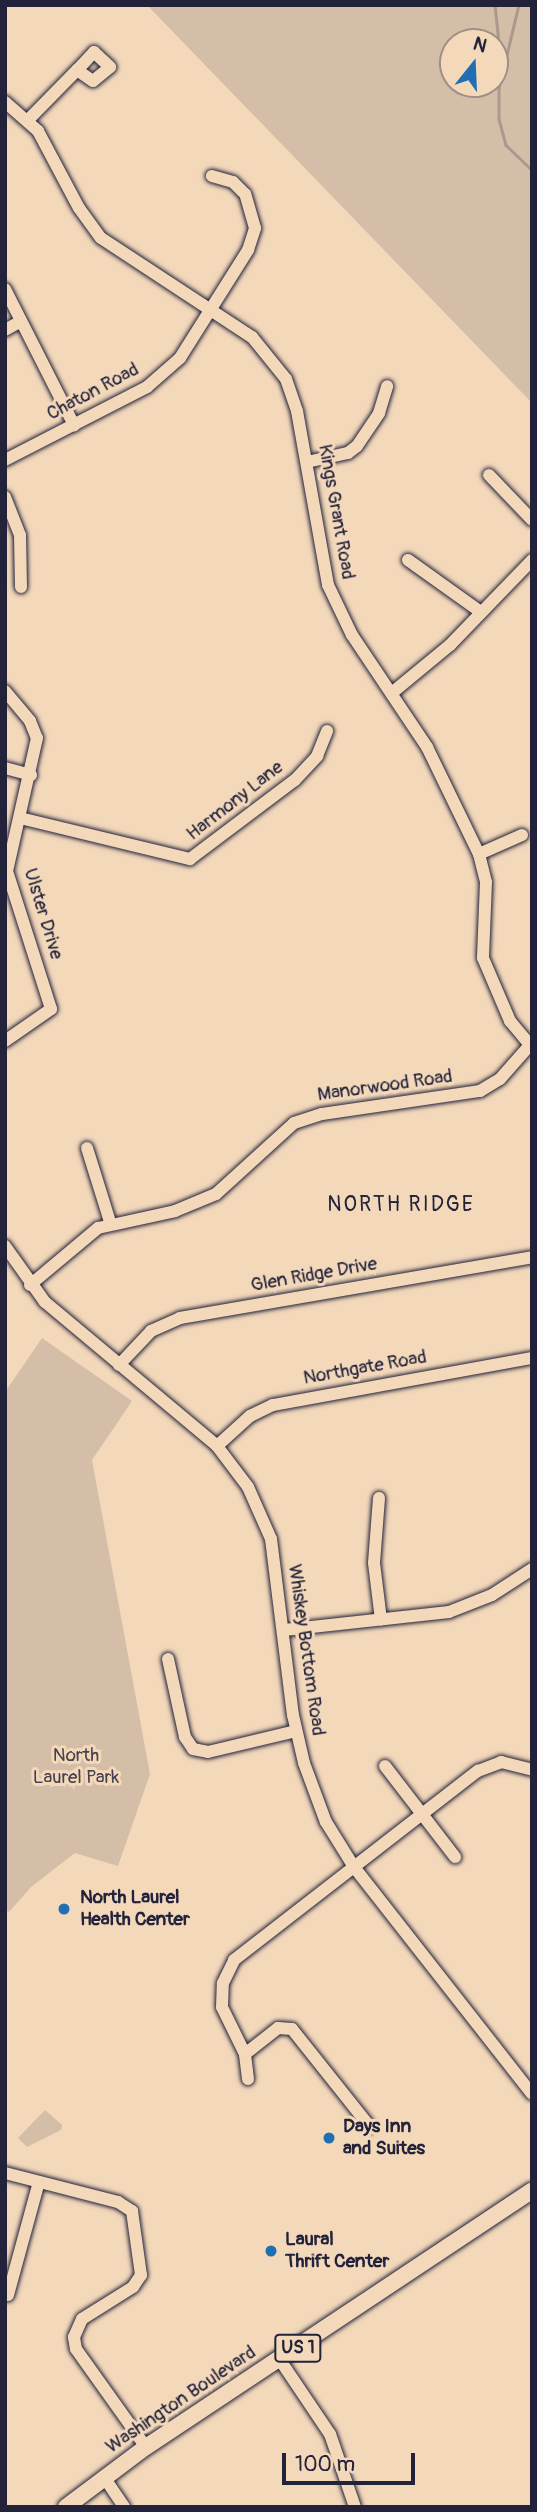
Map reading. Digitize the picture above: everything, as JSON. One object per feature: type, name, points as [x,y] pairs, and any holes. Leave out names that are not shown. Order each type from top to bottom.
[{"type":"main road","name":"Washington Boulevard","points":[[66,2507],[146,2447],[532,2191]]},
{"type":"street","points":[[29,119],[77,70]]},
{"type":"street","name":"Kings Grant Road","points":[[5,102],[29,119],[101,238],[252,337],[282,372],[297,411],[328,585],[352,635],[428,747],[479,854],[486,882],[483,958],[510,1021],[531,1046]]},
{"type":"street","name":"Chaton Road","points":[[5,460],[158,379],[180,358],[248,250],[255,228],[246,194],[233,182],[212,176]]},
{"type":"street","points":[[5,289],[74,425]]},
{"type":"street","points":[[5,330],[21,321]]},
{"type":"street","points":[[307,462],[348,453],[357,446],[379,414],[387,386]]},
{"type":"street","points":[[489,474],[532,520]]},
{"type":"street","points":[[5,497],[20,535],[22,587]]},
{"type":"street","points":[[408,560],[481,612]]},
{"type":"street","points":[[393,692],[433,661],[532,560]]},
{"type":"street","name":"Ulster Drive","points":[[5,691],[36,729],[38,746],[7,871],[48,994],[48,1013],[5,1041]]},
{"type":"street","name":"Harmony Lane","points":[[20,818],[190,859],[295,780],[317,756],[327,731]]},
{"type":"street","points":[[5,768],[31,775]]},
{"type":"street","points":[[479,854],[522,835]]},
{"type":"street","name":"Manorwood Road","points":[[30,1284],[110,1222],[175,1210],[216,1194],[275,1137],[307,1118],[480,1091],[500,1079],[531,1046]]},
{"type":"street","points":[[87,1148],[110,1222]]},
{"type":"street","name":"Whiskey Bottom Road","points":[[5,1246],[30,1284],[119,1365],[218,1446],[248,1487],[271,1539],[296,1731],[314,1794],[354,1867],[532,2094]]},
{"type":"street","name":"Glen Ridge Drive","points":[[119,1365],[151,1331],[180,1318],[532,1257]]},
{"type":"street","name":"Northgate Road","points":[[218,1446],[250,1416],[273,1405],[532,1358]]},
{"type":"street","points":[[379,1499],[374,1544],[381,1620]]},
{"type":"street","points":[[284,1630],[381,1620],[471,1605],[532,1569]]},
{"type":"street","points":[[168,1659],[185,1737],[193,1749],[208,1752],[296,1731]]},
{"type":"street","points":[[248,2079],[245,2054],[222,2007],[223,1983],[234,1960],[488,1765],[513,1763],[532,1770]]},
{"type":"street","points":[[385,1766],[455,1857]]},
{"type":"street","points":[[245,2054],[278,2028],[292,2029],[370,2126]]},
{"type":"street","points":[[5,2173],[126,2206],[134,2220],[141,2275],[133,2287],[82,2319],[74,2337],[76,2350],[146,2447]]},
{"type":"street","points":[[8,2295],[39,2182]]},
{"type":"street","points":[[280,2360],[331,2434],[355,2507]]},
{"type":"street","points":[[104,2477],[124,2507]]},
{"type":"green space","points":[[147,5],[532,5],[532,403]]},
{"type":"green space","name":"North Laurel Park","points":[[42,1338],[132,1401],[92,1460],[150,1774],[118,1866],[75,1853],[31,1887],[9,1912],[5,1910],[5,1392]]},
{"type":"green space","points":[[45,2110],[62,2125],[61,2130],[27,2147],[18,2138]]},
{"type":"waterway","points":[[495,5],[497,28]]},
{"type":"waterway","points":[[519,5],[499,88],[499,119],[506,145],[532,170]]},
{"type":"place","name":"North Laurel Health Center","points":[[64,1909]]},
{"type":"place","name":"Days Inn and Suites","points":[[329,2138]]},
{"type":"place","name":"Laural Thrift Center","points":[[271,2251]]},
{"type":"district","name":"NORTH RIDGE","points":[[401,1205]]}]
